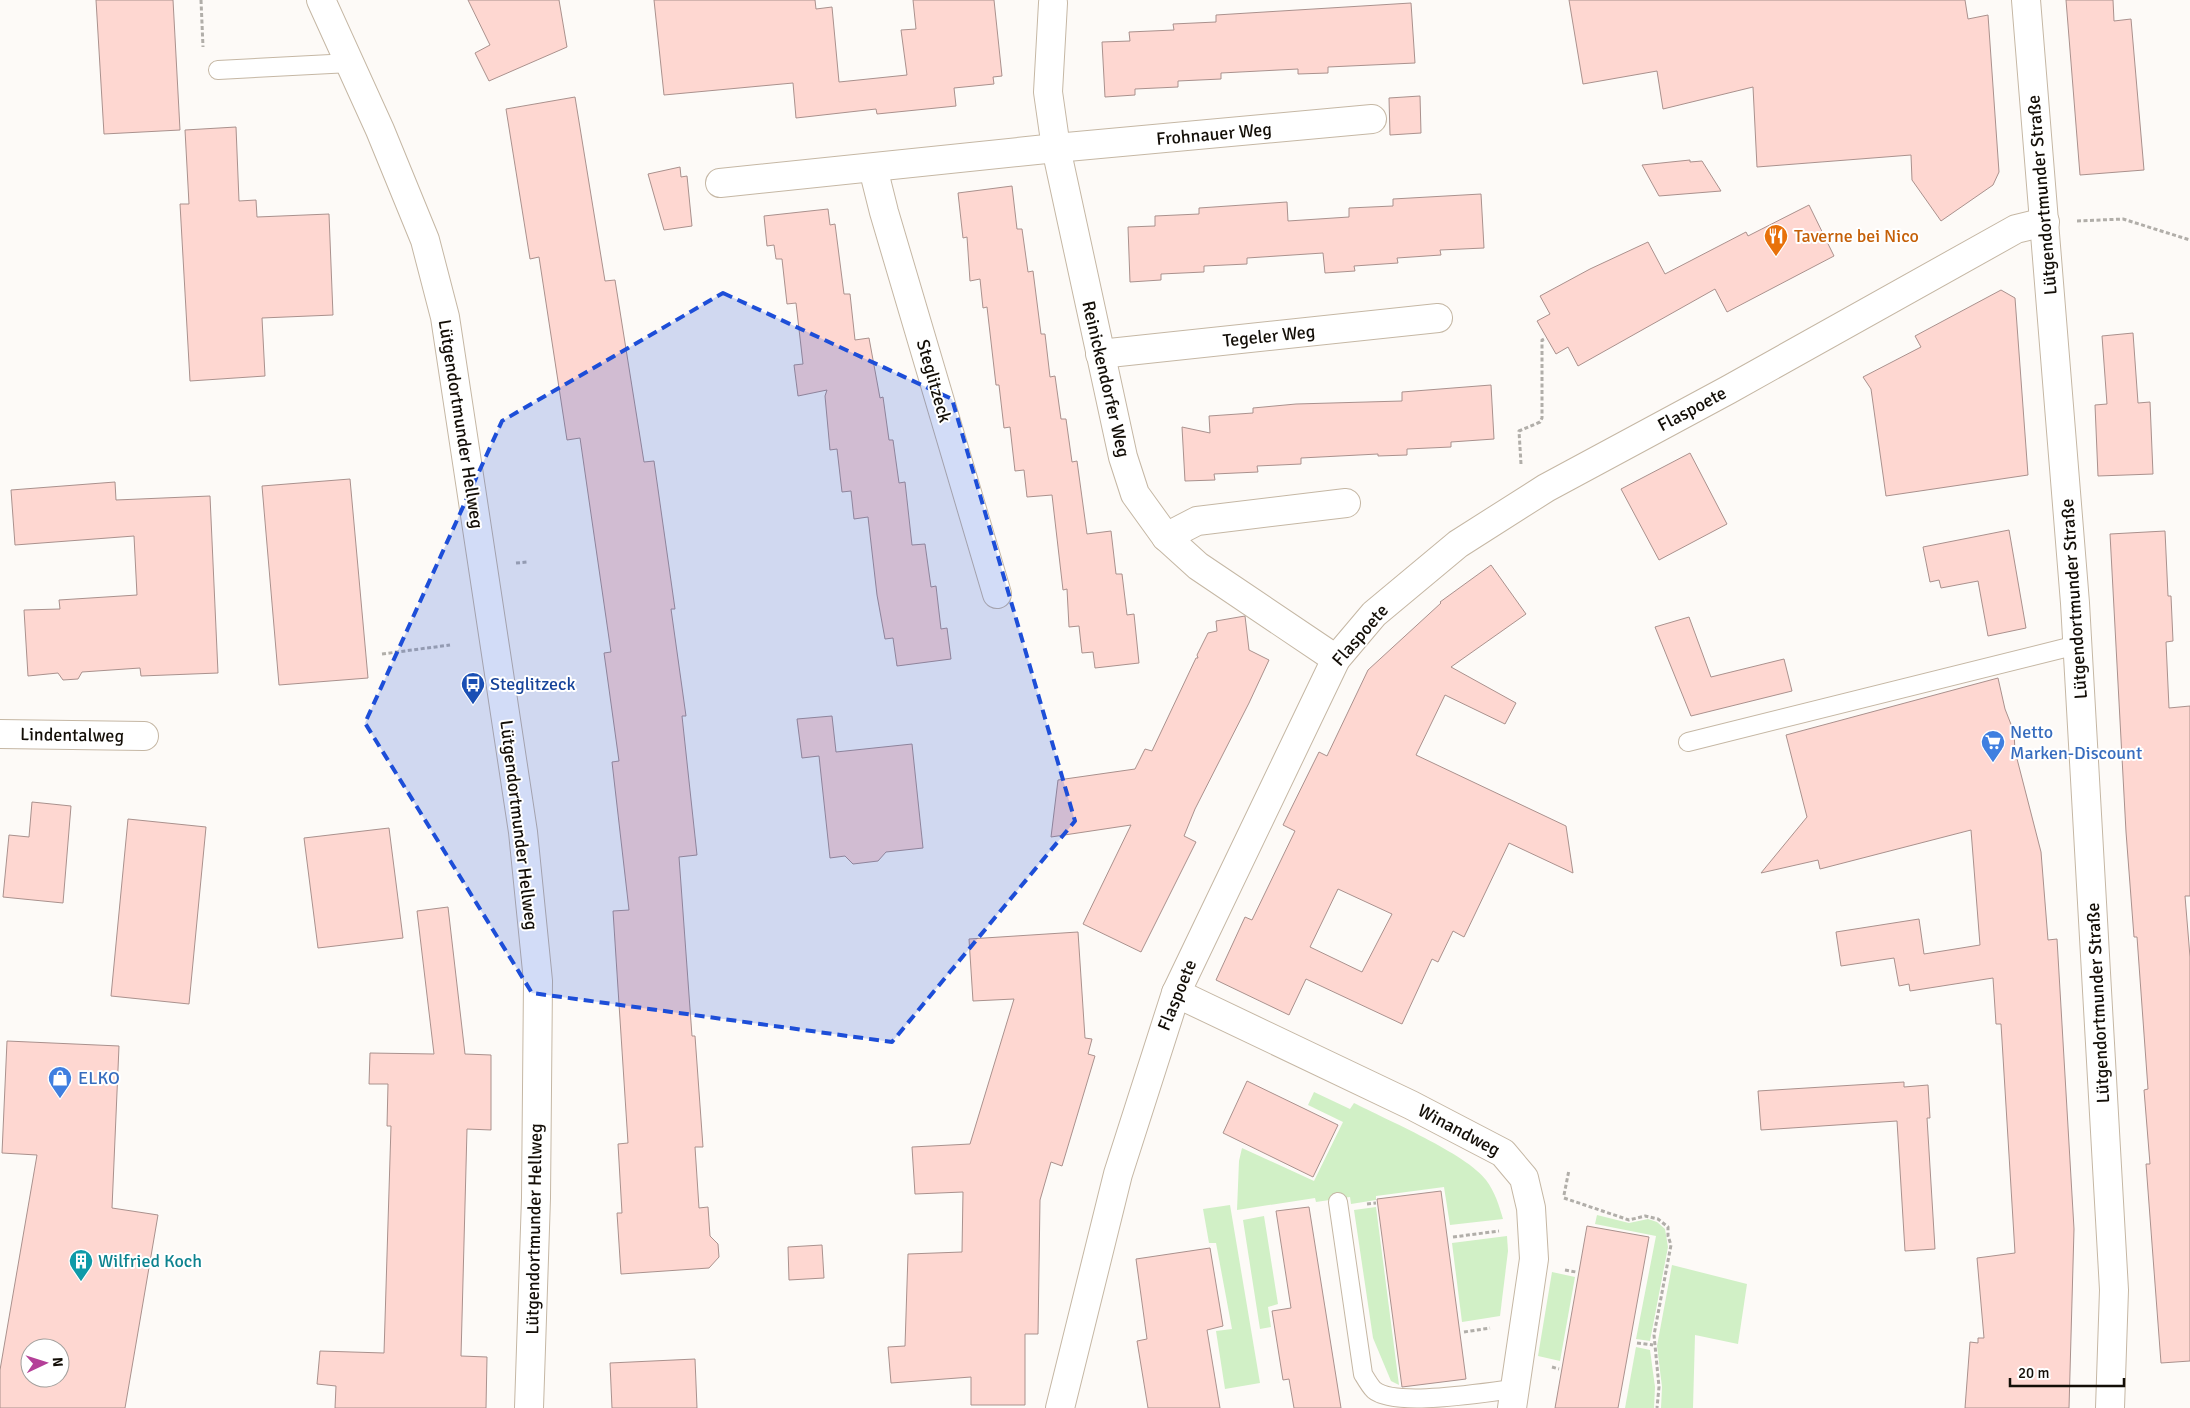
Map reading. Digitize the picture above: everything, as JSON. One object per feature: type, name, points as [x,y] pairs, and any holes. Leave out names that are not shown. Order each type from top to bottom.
[{"type":"street","name":"Lütgendortmunder Hellweg","points":[[321,0],[380,130],[424,240],[445,317],[523,832],[538,981],[536,1198],[529,1408]]},
{"type":"street","name":"Lütgendortmunder Straße","points":[[2026,0],[2067,492],[2077,645],[2114,1290],[2110,1408]]},
{"type":"street","name":"Reinickendorfer Weg","points":[[1053,3],[1048,92],[1056,148],[1123,457],[1135,494],[1166,537],[1198,566],[1336,659]]},
{"type":"street","name":"Frohnauer Weg","points":[[1056,148],[1372,119]]},
{"type":"street","points":[[720,183],[1056,148]]},
{"type":"street","name":"Steglitzeck","points":[[873,168],[884,212],[997,594]]},
{"type":"street","name":"Flaspoete","points":[[1060,1408],[1118,1174],[1176,993],[1336,659],[1374,614],[1458,544],[1538,493],[1728,390],[2016,229],[2045,222]]},
{"type":"street","name":"Tegeler Weg","points":[[1100,354],[1438,318]]},
{"type":"street","points":[[1166,537],[1197,521],[1346,503]]},
{"type":"street","name":"Lindentalweg","points":[[0,734],[144,736]]},
{"type":"street","name":"Winandweg","points":[[1176,993],[1411,1105],[1504,1153],[1524,1178],[1531,1208],[1534,1259],[1514,1398]]},
{"type":"lane","points":[[218,70],[350,63]]},
{"type":"lane","points":[[1688,742],[2077,645]]},
{"type":"lane","points":[[1338,1202],[1363,1374],[1374,1391],[1391,1399],[1412,1401],[1514,1398]]},
{"type":"path","points":[[201,0],[203,54]]},
{"type":"path","points":[[2087,220],[2123,219],[2190,240]]},
{"type":"path","points":[[1526,428],[1540,422],[1542,418],[1542,340],[1546,338]]},
{"type":"path","points":[[382,654],[450,645]]},
{"type":"path","points":[[1564,1198],[1629,1220],[1645,1216],[1658,1219],[1668,1227],[1671,1246],[1653,1345],[1659,1386],[1657,1408]]},
{"type":"path","points":[[1453,1237],[1506,1230]]},
{"type":"path","points":[[1464,1332],[1499,1327]]},
{"type":"path","points":[[1637,1343],[1653,1345]]},
{"type":"highlighted area","points":[[723,293],[952,399],[1075,821],[892,1042],[532,993],[365,723],[502,421]]},
{"type":"green space","points":[[1314,1092],[1350,1109],[1354,1103],[1462,1159],[1486,1180],[1496,1199],[1503,1219],[1450,1225],[1444,1187],[1376,1196],[1376,1200],[1351,1204],[1350,1197],[1316,1202],[1315,1198],[1237,1210],[1239,1161],[1242,1148],[1314,1181],[1343,1122],[1308,1105]]},
{"type":"green space","points":[[1230,1205],[1260,1383],[1225,1389],[1216,1331],[1232,1329],[1216,1243],[1209,1243],[1203,1209]]},
{"type":"green space","points":[[1376,1207],[1399,1385],[1391,1381],[1373,1338],[1354,1210]]},
{"type":"green space","points":[[1597,1215],[1629,1223],[1648,1219],[1657,1222],[1665,1229],[1668,1247],[1650,1341],[1636,1339],[1656,1236],[1595,1224]]},
{"type":"green space","points":[[1264,1216],[1278,1304],[1268,1307],[1271,1327],[1260,1329],[1243,1220]]},
{"type":"green space","points":[[1507,1236],[1508,1251],[1500,1316],[1462,1322],[1452,1243]]},
{"type":"green space","points":[[1672,1265],[1747,1284],[1738,1344],[1695,1335],[1693,1408],[1661,1408],[1662,1387],[1657,1346]]},
{"type":"green space","points":[[1552,1272],[1575,1277],[1560,1361],[1538,1356]]},
{"type":"green space","points":[[1636,1347],[1650,1350],[1655,1387],[1654,1408],[1625,1408]]},
{"type":"building","points":[[96,0],[173,0],[180,130],[104,134]]},
{"type":"building","points":[[468,0],[559,0],[567,47],[489,81],[475,53],[490,45]]},
{"type":"building","points":[[654,0],[815,0],[816,9],[832,7],[839,82],[907,75],[901,30],[916,29],[913,0],[994,0],[1002,76],[993,77],[994,84],[954,88],[956,106],[877,114],[876,109],[796,118],[793,83],[664,95]]},
{"type":"building","points":[[1569,0],[1965,0],[1968,19],[1988,15],[1999,172],[1993,185],[1941,221],[1912,180],[1911,155],[1757,167],[1753,87],[1663,109],[1657,71],[1583,84]]},
{"type":"building","points":[[2066,0],[2113,0],[2114,21],[2131,19],[2144,170],[2080,175]]},
{"type":"building","points":[[1411,3],[1415,63],[1328,67],[1328,73],[1298,74],[1298,69],[1221,73],[1221,79],[1178,81],[1178,87],[1135,89],[1135,95],[1105,97],[1102,42],[1130,41],[1129,32],[1174,30],[1173,24],[1216,22],[1216,15]]},
{"type":"building","points":[[1420,96],[1421,133],[1390,135],[1389,98]]},
{"type":"building","points":[[575,97],[605,281],[615,280],[644,462],[654,461],[675,609],[671,609],[686,716],[682,716],[697,855],[679,857],[692,1036],[695,1036],[703,1147],[695,1147],[699,1208],[708,1207],[710,1236],[718,1244],[719,1257],[709,1268],[621,1274],[617,1213],[622,1213],[618,1144],[628,1143],[613,911],[629,910],[612,762],[619,761],[604,653],[611,652],[580,438],[567,440],[539,257],[530,259],[506,109]]},
{"type":"building","points":[[236,127],[239,201],[256,200],[257,217],[329,214],[333,315],[262,318],[265,376],[190,381],[180,204],[189,204],[185,130]]},
{"type":"building","points":[[1690,160],[1690,162],[1702,161],[1721,191],[1659,196],[1642,165]]},
{"type":"building","points":[[680,167],[681,177],[687,176],[692,226],[664,230],[648,174]]},
{"type":"building","points":[[1012,186],[1017,229],[1022,229],[1028,272],[1033,271],[1041,334],[1045,334],[1050,377],[1055,376],[1061,419],[1066,419],[1072,462],[1077,461],[1087,534],[1111,531],[1116,574],[1122,574],[1127,615],[1134,614],[1139,663],[1095,668],[1093,652],[1082,653],[1079,626],[1069,627],[1067,589],[1063,590],[1052,495],[1027,497],[1024,470],[1015,471],[1010,427],[1004,428],[999,385],[996,385],[987,307],[983,308],[980,279],[970,281],[967,237],[963,238],[958,193]]},
{"type":"building","points":[[1481,194],[1484,248],[1440,250],[1441,255],[1397,258],[1398,263],[1354,266],[1355,271],[1325,273],[1323,253],[1247,258],[1247,264],[1204,266],[1204,272],[1161,274],[1161,280],[1130,282],[1128,227],[1155,226],[1155,216],[1199,214],[1199,208],[1287,202],[1288,221],[1349,217],[1349,208],[1393,206],[1393,199]]},
{"type":"building","points":[[1809,205],[1834,256],[1727,312],[1715,289],[1578,366],[1568,347],[1556,354],[1537,321],[1550,314],[1540,296],[1590,269],[1648,242],[1665,274],[1746,232],[1748,236]]},
{"type":"building","points":[[828,209],[830,225],[835,224],[844,294],[850,294],[855,340],[869,338],[880,398],[883,397],[889,440],[893,440],[899,483],[905,482],[912,545],[925,544],[931,587],[936,586],[941,629],[947,628],[951,659],[897,666],[893,638],[885,639],[877,595],[868,517],[854,519],[851,491],[842,492],[837,449],[830,450],[825,396],[827,390],[798,396],[794,365],[803,364],[796,303],[787,304],[782,259],[776,259],[774,245],[767,246],[764,216]]},
{"type":"building","points":[[2001,290],[2015,298],[2028,475],[1886,496],[1871,389],[1863,377],[1921,347],[1915,336]]},
{"type":"building","points":[[2133,333],[2138,403],[2150,402],[2153,474],[2098,476],[2095,405],[2107,404],[2102,336]]},
{"type":"building","points":[[1491,385],[1494,439],[1451,442],[1451,447],[1407,449],[1407,455],[1378,456],[1378,454],[1301,458],[1301,464],[1257,466],[1258,472],[1214,474],[1215,480],[1185,481],[1182,427],[1210,433],[1209,416],[1253,413],[1253,408],[1296,404],[1402,401],[1402,392]]},
{"type":"building","points":[[1690,453],[1727,524],[1659,560],[1621,489]]},
{"type":"building","points":[[350,479],[368,678],[279,685],[262,486]]},
{"type":"building","points":[[115,482],[116,500],[210,496],[218,673],[141,676],[140,668],[82,672],[78,679],[63,680],[58,673],[28,676],[24,610],[60,609],[59,600],[137,595],[134,536],[15,545],[11,490]]},
{"type":"building","points":[[2009,530],[2026,628],[1988,636],[1978,581],[1941,588],[1939,580],[1930,582],[1923,547]]},
{"type":"building","points":[[2165,531],[2168,596],[2171,596],[2173,641],[2166,642],[2169,708],[2190,706],[2190,896],[2185,896],[2190,957],[2190,1361],[2161,1363],[2146,1164],[2150,1164],[2144,1090],[2148,1089],[2137,937],[2134,937],[2126,832],[2110,534]]},
{"type":"building","points":[[1491,565],[1526,614],[1451,667],[1516,703],[1505,724],[1445,695],[1416,755],[1566,826],[1573,873],[1509,843],[1464,937],[1453,931],[1438,962],[1432,959],[1402,1024],[1306,979],[1289,1015],[1216,980],[1245,917],[1252,920],[1295,831],[1283,825],[1319,752],[1327,756],[1368,670],[1440,602]],"holes":[[[1338,889],[1392,914],[1362,972],[1310,947]]]},
{"type":"building","points":[[1245,616],[1249,650],[1269,660],[1195,809],[1184,836],[1196,842],[1141,952],[1083,924],[1131,825],[1051,837],[1058,780],[1135,769],[1145,749],[1152,751],[1196,658],[1198,658],[1197,655],[1208,633],[1217,631],[1216,621]]},
{"type":"building","points":[[1689,617],[1711,677],[1784,659],[1792,691],[1691,716],[1655,627]]},
{"type":"building","points":[[1998,678],[2005,709],[2014,732],[2015,751],[2041,852],[2048,940],[2057,939],[2074,1229],[2069,1408],[1965,1408],[1970,1342],[1978,1343],[1978,1338],[1984,1338],[1977,1258],[2015,1253],[2001,1024],[1996,1024],[1993,978],[1910,991],[1909,984],[1899,986],[1894,958],[1841,966],[1836,932],[1919,919],[1924,954],[1980,945],[1971,830],[1820,869],[1818,860],[1761,873],[1807,817],[1786,735]]},
{"type":"building","points":[[832,716],[836,752],[912,744],[923,848],[886,852],[878,861],[853,864],[845,856],[830,858],[819,756],[802,758],[797,719]]},
{"type":"building","points":[[32,802],[71,806],[63,903],[3,897],[9,835],[29,837]]},
{"type":"building","points":[[128,819],[206,827],[189,1004],[111,996]]},
{"type":"building","points":[[389,828],[403,938],[318,948],[304,838]]},
{"type":"building","points":[[448,907],[465,1054],[491,1055],[491,1130],[467,1129],[461,1356],[487,1357],[486,1408],[335,1408],[336,1386],[317,1384],[320,1351],[384,1353],[391,1126],[387,1126],[388,1084],[369,1084],[370,1053],[434,1054],[417,911]]},
{"type":"building","points":[[1078,932],[1085,1038],[1092,1039],[1088,1054],[1095,1056],[1062,1166],[1051,1162],[1040,1200],[1038,1334],[1025,1334],[1025,1405],[971,1405],[971,1377],[891,1383],[888,1347],[905,1346],[908,1254],[962,1252],[963,1192],[915,1194],[912,1147],[970,1144],[1014,999],[973,1001],[969,939]]},
{"type":"building","points":[[7,1041],[119,1046],[112,1208],[158,1215],[125,1408],[0,1408],[0,1370],[37,1155],[2,1153]]},
{"type":"building","points":[[1247,1081],[1338,1125],[1313,1177],[1223,1133]]},
{"type":"building","points":[[1904,1082],[1904,1087],[1928,1085],[1930,1118],[1927,1118],[1935,1249],[1905,1251],[1897,1121],[1761,1130],[1758,1091]]},
{"type":"building","points":[[1441,1191],[1466,1379],[1402,1387],[1377,1199]]},
{"type":"building","points":[[1309,1207],[1341,1408],[1294,1408],[1289,1379],[1283,1380],[1272,1311],[1291,1308],[1276,1211]]},
{"type":"building","points":[[1587,1226],[1649,1237],[1618,1408],[1555,1408]]},
{"type":"building","points":[[822,1245],[824,1278],[789,1280],[788,1247]]},
{"type":"building","points":[[1210,1248],[1223,1326],[1207,1330],[1220,1408],[1148,1408],[1137,1341],[1147,1339],[1136,1259]]},
{"type":"building","points":[[695,1359],[697,1408],[612,1408],[610,1363]]},
{"type":"place","name":"Taverne bei Nico","points":[[1776,257]]},
{"type":"place","name":"Steglitzeck","points":[[473,705]]},
{"type":"place","name":"Netto Marken-Discount","points":[[1993,763]]},
{"type":"place","name":"ELKO","points":[[60,1099]]},
{"type":"place","name":"Wilfried Koch","points":[[81,1282]]}]
